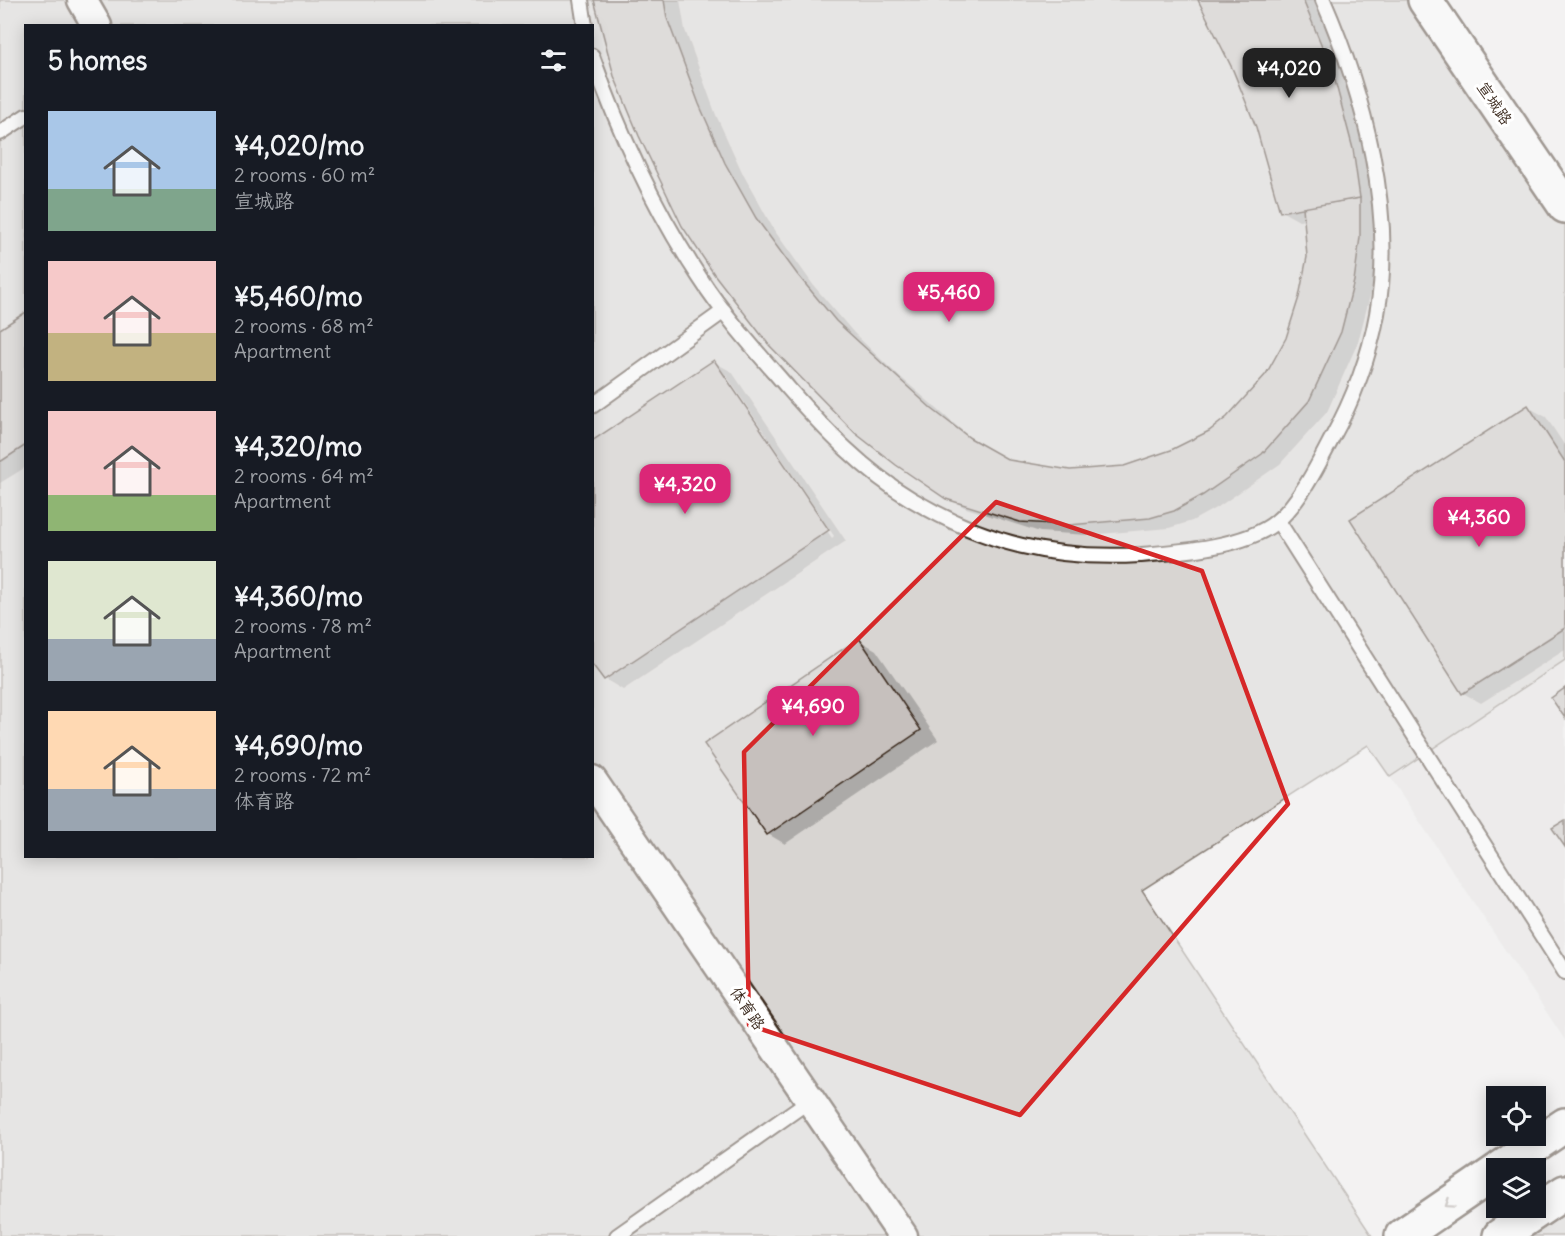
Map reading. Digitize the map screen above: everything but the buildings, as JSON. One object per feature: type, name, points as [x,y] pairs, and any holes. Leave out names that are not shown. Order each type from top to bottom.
[{"type":"main road","name":"宣城路","points":[[1425,0],[1565,206]]},
{"type":"main road","points":[[1516,1158],[1565,1125]]},
{"type":"main road","points":[[1402,1236],[1486,1179]]},
{"type":"main road","points":[[1500,1236],[1565,1192]]},
{"type":"street","points":[[82,0],[96,24]]},
{"type":"street","name":"体育路","points":[[594,783],[903,1236]]},
{"type":"lane","points":[[581,0],[585,24]]},
{"type":"lane","points":[[594,61],[625,139],[689,259],[724,311],[788,387],[843,447],[879,478],[911,499],[969,529],[1020,547],[1089,556],[1174,553],[1234,540],[1255,533],[1278,521],[1317,467],[1346,413],[1359,382],[1379,303],[1381,227],[1372,154],[1361,105],[1323,0]]},
{"type":"lane","points":[[0,133],[24,117]]},
{"type":"lane","points":[[594,405],[724,311]]},
{"type":"lane","points":[[1278,521],[1565,972]]},
{"type":"lane","points":[[617,1236],[810,1100]]},
{"type":"highlighted area","points":[[996,502],[1202,571],[1288,804],[1020,1115],[749,1025],[744,752]]},
{"type":"shaded area","points":[[0,0],[1425,0],[1565,206],[1565,660],[1390,777],[1368,745],[1142,890],[1372,1236],[0,1236]]},
{"type":"shaded area","points":[[1565,660],[1565,1040],[1390,777]]},
{"type":"shaded area","points":[[1565,1192],[1565,1236],[1500,1236],[1527,1218],[1546,1218],[1546,1205]]}]
